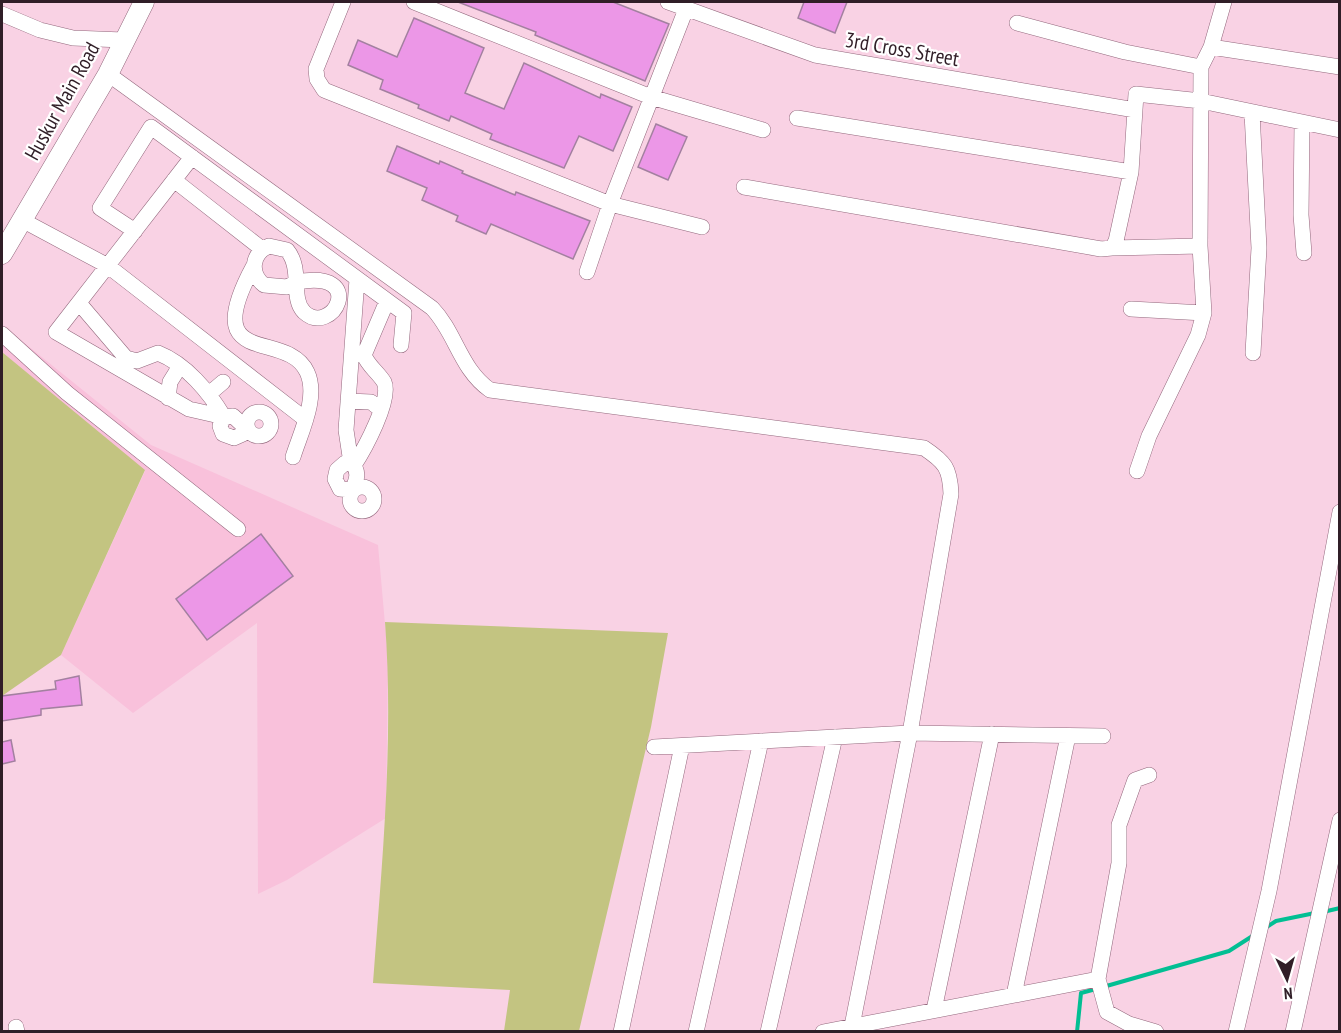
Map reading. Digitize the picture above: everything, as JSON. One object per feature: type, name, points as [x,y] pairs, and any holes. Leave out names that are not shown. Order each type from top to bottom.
[{"type":"main road","name":"Huskur Main Road","points":[[2,254],[108,74],[144,2]]},
{"type":"street","points":[[343,2],[316,69],[317,78],[324,90],[610,204],[702,227]]},
{"type":"street","points":[[414,2],[651,97],[763,130]]},
{"type":"street","name":"3rd Cross Street","points":[[668,2],[815,55],[1135,110]]},
{"type":"street","points":[[1137,471],[1149,436],[1198,335],[1204,314],[1200,246],[1201,67],[1211,47],[1224,2]]},
{"type":"street","points":[[587,272],[610,204],[686,9]]},
{"type":"street","points":[[2,14],[40,30],[73,38],[123,40]]},
{"type":"street","points":[[1017,23],[1125,51],[1201,67]]},
{"type":"street","points":[[1211,47],[1340,67]]},
{"type":"street","points":[[108,74],[432,308],[449,329],[465,366],[478,382],[490,390],[924,448],[942,460],[950,477],[951,494],[910,733],[852,1026]]},
{"type":"street","points":[[1112,248],[1116,241],[1131,172],[1136,94],[1201,101],[1340,130]]},
{"type":"street","points":[[1252,112],[1259,248],[1253,353]]},
{"type":"street","points":[[797,118],[1131,172]]},
{"type":"street","points":[[1302,123],[1301,215],[1304,253]]},
{"type":"street","points":[[135,231],[100,208],[151,127],[404,313],[401,345]]},
{"type":"street","points":[[192,157],[56,332],[189,409],[224,417]]},
{"type":"street","points":[[174,180],[262,249]]},
{"type":"street","points":[[744,187],[1090,247],[1200,246]]},
{"type":"street","points":[[22,220],[108,266],[304,419]]},
{"type":"street","points":[[254,267],[255,275],[264,285],[287,287],[297,282],[297,267],[287,250],[278,246],[262,249],[237,297],[236,308],[239,330],[246,340],[257,346],[298,359],[308,373],[310,386],[304,419],[293,457]]},
{"type":"street","points":[[352,490],[357,480],[346,430],[357,279]]},
{"type":"street","points":[[353,464],[368,443],[386,395],[384,382],[366,362],[364,351],[387,301]]},
{"type":"street","points":[[78,303],[131,361],[158,354],[180,366],[209,394],[224,417]]},
{"type":"street","points":[[1131,309],[1204,314]]},
{"type":"street","points":[[2,334],[67,393],[238,529]]},
{"type":"street","points":[[168,398],[170,382],[180,366]]},
{"type":"street","points":[[209,394],[223,382]]},
{"type":"street","points":[[348,401],[371,402],[380,409]]},
{"type":"street","points":[[224,417],[221,421],[221,431],[227,437],[239,437],[246,428]]},
{"type":"street","points":[[1236,1032],[1269,891],[1340,512]]},
{"type":"street","points":[[654,747],[910,733],[1103,736]]},
{"type":"street","points":[[934,1010],[992,734]]},
{"type":"street","points":[[1014,995],[1068,736]]},
{"type":"street","points":[[768,1032],[835,737]]},
{"type":"street","points":[[696,1032],[760,741]]},
{"type":"street","points":[[621,1032],[682,746]]},
{"type":"street","points":[[1149,775],[1135,780],[1119,825],[1119,863],[1098,979],[1107,1012],[1129,1024],[1156,1032]]},
{"type":"street","points":[[1293,1032],[1340,820]]},
{"type":"street","points":[[823,1032],[1098,979]]},
{"type":"shaded area","points":[[2,325],[151,445],[378,545],[388,658],[386,818],[287,880],[258,894],[257,623],[133,713],[61,655],[145,471],[2,352]]},
{"type":"green space","points":[[2,352],[145,470],[61,655],[2,696]]},
{"type":"green space","points":[[385,622],[668,633],[651,727],[579,1031],[504,1031],[510,990],[373,983],[388,757]]},
{"type":"building","points":[[458,2],[613,2],[669,24],[645,81],[535,35],[536,32]]},
{"type":"building","points":[[804,2],[847,2],[835,33],[798,18]]},
{"type":"building","points":[[414,18],[484,48],[465,93],[504,109],[524,63],[600,98],[601,94],[632,107],[613,151],[579,136],[564,168],[490,139],[492,134],[451,116],[449,121],[418,108],[419,105],[380,89],[383,80],[348,65],[358,40],[397,57]]},
{"type":"building","points":[[656,124],[687,137],[668,180],[638,167]]},
{"type":"building","points":[[397,146],[439,164],[440,161],[463,171],[462,173],[515,195],[516,192],[590,221],[573,259],[491,224],[486,234],[456,221],[458,216],[422,200],[427,188],[387,171]]},
{"type":"building","points":[[261,534],[293,576],[207,640],[176,599]]},
{"type":"building","points":[[79,676],[82,705],[41,709],[41,715],[2,721],[2,696],[56,689],[55,681]]},
{"type":"building","points":[[11,740],[15,761],[2,764],[2,742]]},
{"type":"waterway","points":[[1323,912],[1340,908]]},
{"type":"waterway","points":[[1265,928],[1276,921],[1315,913]]},
{"type":"waterway","points":[[1103,987],[1229,951],[1254,935]]},
{"type":"waterway","points":[[1077,1032],[1081,993],[1096,989]]}]
